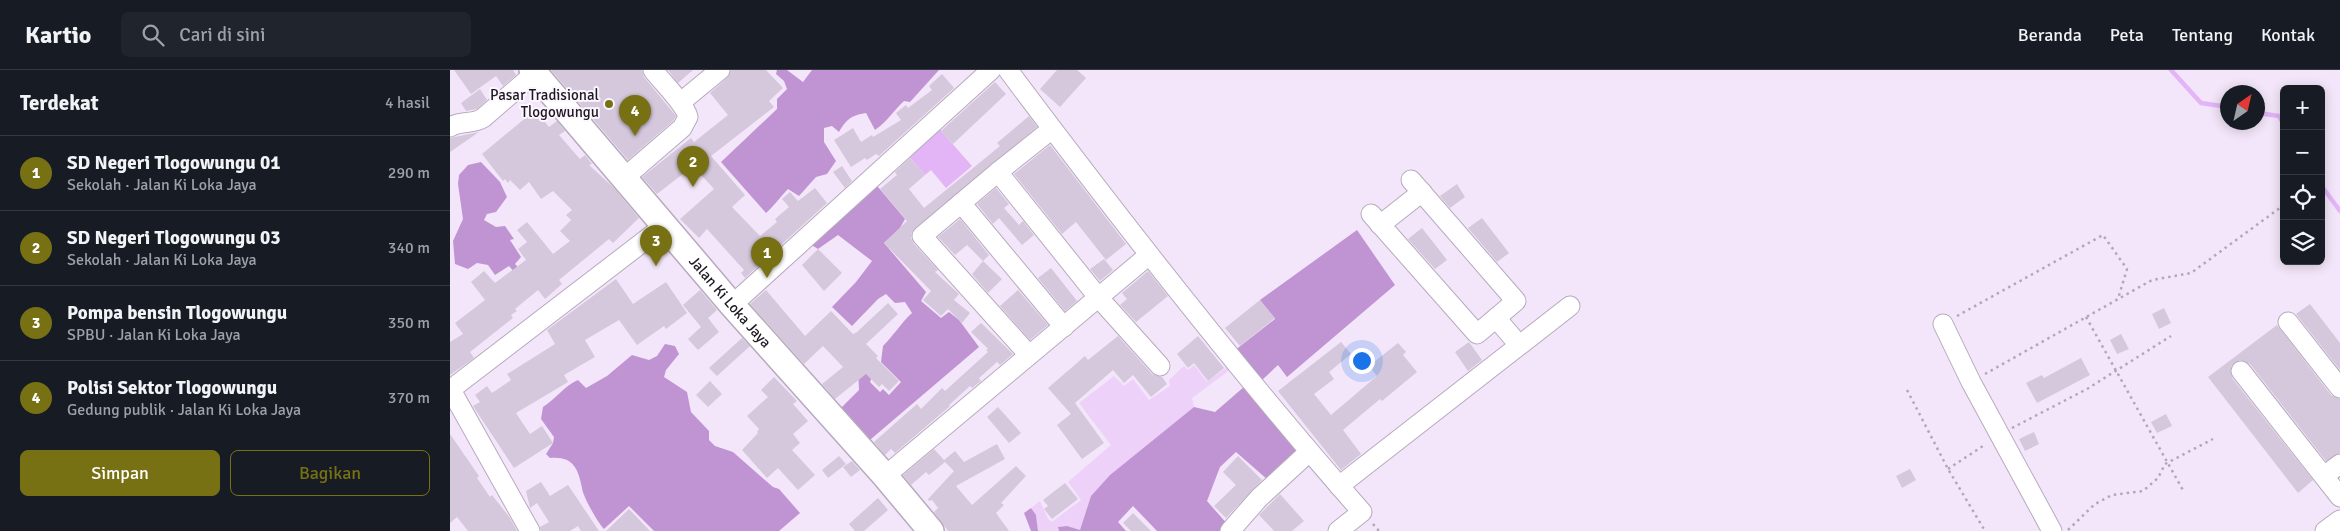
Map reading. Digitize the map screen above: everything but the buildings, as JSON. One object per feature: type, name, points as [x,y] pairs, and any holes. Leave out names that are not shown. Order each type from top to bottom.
[{"type":"main road","name":"Jalan Ki Loka Jaya","points":[[534,72],[666,225],[732,305],[885,476],[931,531]]},
{"type":"street","points":[[624,178],[682,128],[688,117],[681,102],[666,88],[653,70]]},
{"type":"street","points":[[681,102],[720,70]]},
{"type":"street","points":[[732,305],[991,70]]},
{"type":"street","points":[[1008,70],[1149,255],[1309,452],[1362,512],[1338,531]]},
{"type":"street","points":[[450,127],[458,122],[476,122],[483,118],[534,72]]},
{"type":"street","points":[[1029,355],[922,236],[1052,129]]},
{"type":"street","points":[[998,172],[1098,297],[1160,366]]},
{"type":"street","points":[[1417,186],[1516,301],[1496,318],[1477,334],[1375,220],[1417,186]]},
{"type":"street","points":[[961,203],[1064,327]]},
{"type":"street","points":[[530,531],[453,383],[666,225]]},
{"type":"street","points":[[885,476],[1149,255]]},
{"type":"street","points":[[1339,486],[1570,306]]},
{"type":"street","points":[[1496,318],[1519,346]]},
{"type":"street","points":[[2288,322],[2340,388]]},
{"type":"street","points":[[1943,324],[1971,382],[2052,531]]},
{"type":"street","points":[[2241,371],[2340,497]]},
{"type":"street","points":[[1230,531],[1258,498],[1309,452]]},
{"type":"street","points":[[2324,476],[2340,464]]},
{"type":"street","points":[[2325,531],[2340,520]]},
{"type":"path","points":[[1971,382],[2152,280],[2191,273],[2280,209]]},
{"type":"path","points":[[1943,324],[2103,235],[2127,269],[2118,300]]},
{"type":"path","points":[[2086,318],[2184,492]]},
{"type":"path","points":[[1948,469],[2000,434],[2087,388],[2171,336]]},
{"type":"path","points":[[1907,390],[1948,469],[1985,531]]},
{"type":"path","points":[[2067,531],[2096,504],[2112,494],[2143,491],[2158,478],[2168,463],[2213,438]]},
{"type":"shaded area","points":[[777,70],[787,70],[803,82],[812,70],[939,70],[910,102],[904,101],[875,130],[866,113],[856,115],[850,119],[839,132],[832,126],[824,128],[824,142],[836,161],[827,174],[816,177],[799,196],[788,189],[766,213],[721,162],[777,109],[777,99],[787,89],[784,81],[776,74]]},
{"type":"shaded area","points":[[936,125],[972,166],[946,188],[931,170],[925,175],[905,152]]},
{"type":"shaded area","points":[[481,162],[500,182],[507,197],[496,212],[487,214],[484,220],[496,227],[505,226],[514,239],[510,240],[521,257],[515,264],[527,277],[523,282],[509,266],[495,275],[488,265],[477,263],[468,269],[455,264],[453,241],[463,219],[458,184],[459,175],[468,165]]},
{"type":"shaded area","points":[[873,181],[905,219],[900,228],[884,243],[926,292],[921,301],[941,318],[949,312],[959,320],[979,347],[864,445],[837,412],[859,390],[858,367],[872,377],[870,382],[880,392],[883,389],[889,395],[901,382],[881,362],[883,346],[912,313],[905,302],[895,303],[886,294],[878,299],[852,326],[832,307],[856,282],[872,261],[838,235],[818,249],[807,242]]},
{"type":"shaded area","points":[[1357,230],[1395,285],[1287,377],[1278,365],[1261,381],[1234,351],[1275,319],[1260,300]]},
{"type":"shaded area","points":[[665,344],[675,346],[679,354],[666,370],[664,377],[687,392],[691,412],[709,431],[709,440],[715,446],[733,452],[773,487],[779,489],[800,513],[779,531],[654,531],[629,506],[604,529],[588,503],[579,475],[573,465],[564,459],[550,458],[546,454],[553,443],[554,437],[541,419],[543,407],[578,380],[586,388],[607,376],[632,355],[649,360],[657,356]]},
{"type":"shaded area","points":[[1194,365],[1207,382],[1228,366],[1231,369],[1192,398],[1194,407],[1110,475],[1091,496],[1080,530],[1067,526],[1058,527],[1059,531],[1038,531],[1036,515],[1031,508],[1040,501],[1048,519],[1052,522],[1081,500],[1068,482],[1111,445],[1079,403],[1114,376],[1124,386],[1133,379],[1149,400],[1170,386],[1169,380],[1184,366],[1188,370]]},
{"type":"shaded area","points":[[1245,386],[1300,454],[1268,480],[1236,452],[1220,467],[1207,501],[1229,526],[1225,531],[1157,531],[1133,506],[1118,522],[1126,531],[1059,531],[1058,527],[1067,526],[1080,530],[1091,496],[1110,475],[1194,407],[1215,412]]},
{"type":"shaded area","points":[[1031,508],[1036,515],[1038,531],[1031,531],[1024,513]]},
{"type":"waterway","points":[[2171,70],[2201,103],[2220,106]]},
{"type":"waterway","points":[[2265,114],[2280,118]]},
{"type":"waterway","points":[[2325,190],[2340,211]]},
{"type":"place","name":"Pasar Tradisional Tlogowungu","points":[[609,104]]},
{"type":"place","name":"Polisi Sektor Tlogowungu","points":[[635,136]]},
{"type":"place","name":"SD Negeri Tlogowungu 03","points":[[693,187]]},
{"type":"place","name":"Pompa bensin Tlogowungu","points":[[656,266]]},
{"type":"place","name":"SD Negeri Tlogowungu 01","points":[[767,278]]}]
